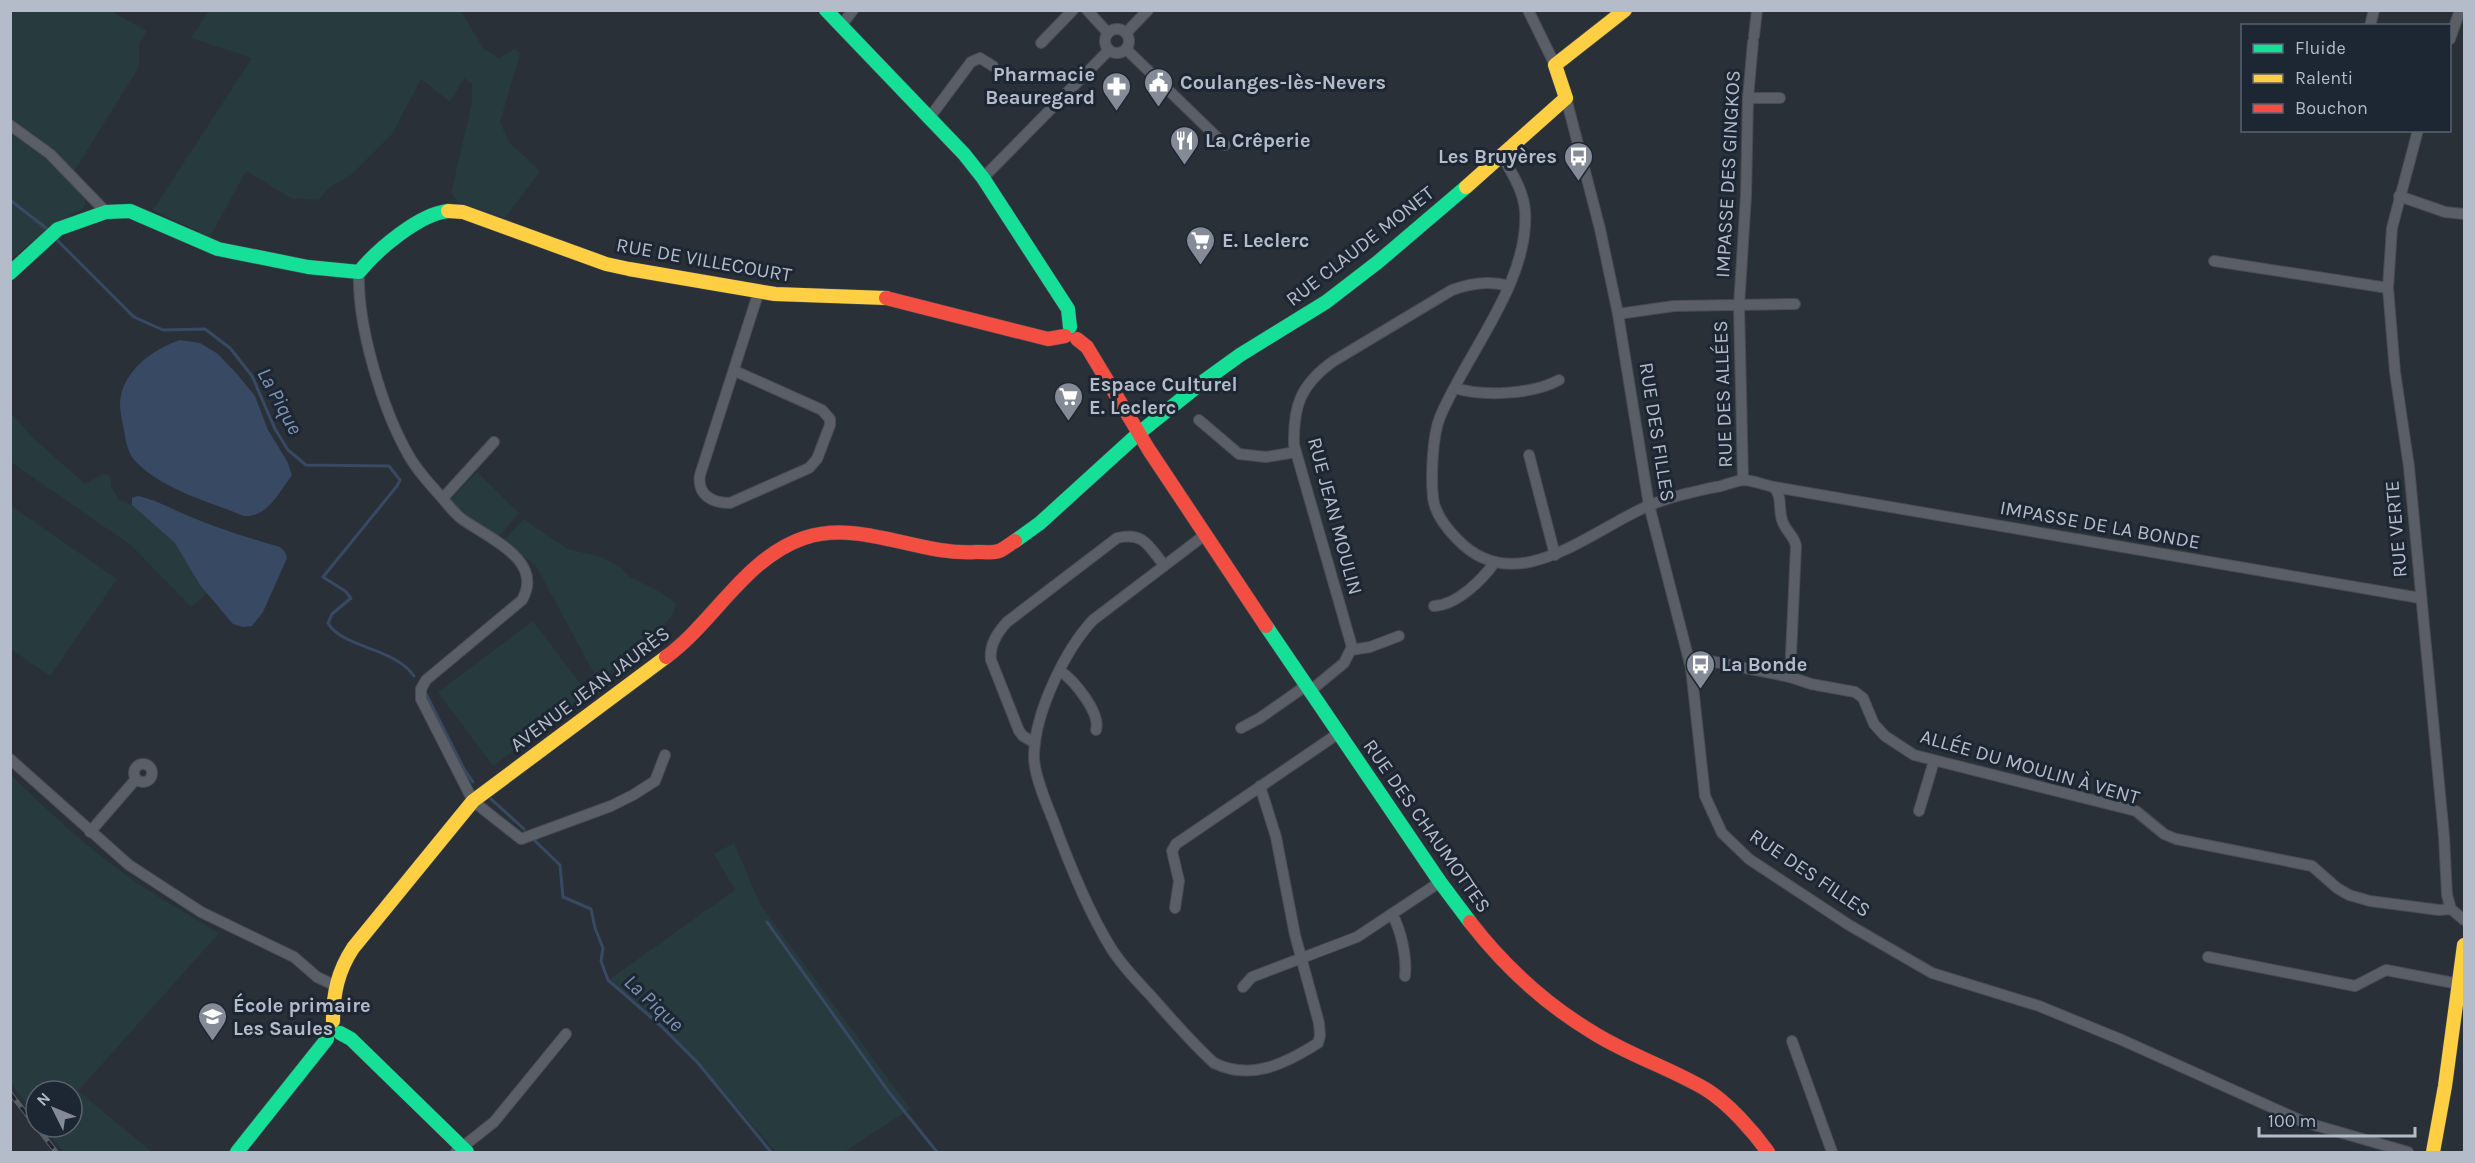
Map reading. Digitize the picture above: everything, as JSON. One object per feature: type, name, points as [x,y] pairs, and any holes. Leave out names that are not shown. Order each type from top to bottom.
[{"type":"street","points":[[826,10],[930,117],[983,178],[1068,309],[1071,334]]},
{"type":"street","points":[[841,26],[853,10]]},
{"type":"street","points":[[1041,43],[1073,10]]},
{"type":"street","points":[[1087,10],[1108,33]]},
{"type":"street","points":[[1126,33],[1148,10]]},
{"type":"street","points":[[1528,10],[1555,64],[1625,10]]},
{"type":"street","name":"IMPASSE DES GINGKOS","points":[[1739,306],[1746,195],[1748,98],[1757,10]]},
{"type":"street","points":[[2451,36],[2460,10]]},
{"type":"street","points":[[1115,28],[1126,33],[1129,41],[1126,49],[1120,53],[1109,50],[1105,43],[1108,33],[1115,28]]},
{"type":"street","points":[[1126,49],[1225,145]]},
{"type":"street","points":[[983,178],[1109,50]]},
{"type":"street","points":[[930,117],[971,62],[980,58],[993,66]]},
{"type":"street","name":"RUE DES FILLES","points":[[1555,64],[1600,229],[1618,314],[1649,505],[1689,661],[1705,796],[1722,833],[1749,859],[1849,925],[1932,973],[2039,1006],[2122,1040],[2304,1122],[2408,1152]]},
{"type":"street","name":"RUE CLAUDE MONET","points":[[1139,433],[1240,355],[1326,302],[1378,262],[1566,98]]},
{"type":"street","points":[[1748,98],[1780,98]]},
{"type":"street","points":[[10,125],[50,154],[106,212]]},
{"type":"street","name":"RUE VERTE","points":[[2417,132],[2392,228],[2388,288],[2395,372],[2409,467],[2444,836],[2447,895],[2451,909]]},
{"type":"street","points":[[1502,156],[1520,189],[1525,209],[1523,250],[1508,286],[1439,419],[1434,457],[1433,499],[1438,513],[1463,545],[1495,562],[1539,561],[1555,555],[1649,505],[1743,480]]},
{"type":"street","points":[[2399,196],[2445,212],[2464,214]]},
{"type":"street","points":[[10,273],[58,229],[106,212],[130,211],[218,249],[308,267],[359,272],[365,329],[389,412],[410,458],[460,518],[513,553],[525,567],[528,576],[527,592],[522,600],[426,680],[421,689],[421,699],[473,801],[521,839],[611,806],[633,795],[655,781],[665,755]]},
{"type":"street","name":"RUE DE VILLECOURT","points":[[359,272],[367,261],[419,222],[435,214],[452,211],[464,213],[606,264],[759,291],[816,297],[890,298],[1048,339],[1057,339],[1071,334]]},
{"type":"street","points":[[2214,261],[2388,288]]},
{"type":"street","name":"RUE JEAN MOULIN","points":[[1351,650],[1349,636],[1296,452],[1294,428],[1298,403],[1304,389],[1320,371],[1452,290],[1480,283],[1499,283],[1508,286]]},
{"type":"street","points":[[735,371],[822,410],[830,419],[830,424],[817,459],[809,468],[730,504],[706,496],[701,492],[699,481],[759,291]]},
{"type":"street","points":[[1618,314],[1674,306],[1796,304]]},
{"type":"street","name":"RUE DES ALLÉES","points":[[1739,306],[1743,480]]},
{"type":"street","name":"RUE DES CHAUMOTTES","points":[[1071,334],[1087,347],[1139,433],[1309,688],[1440,882],[1494,952],[1523,981],[1556,1008],[1593,1033],[1708,1091],[1754,1132],[1768,1152]]},
{"type":"street","points":[[1455,388],[1469,393],[1491,393],[1549,385],[1559,380]]},
{"type":"street","points":[[1199,420],[1239,454],[1266,457],[1296,452]]},
{"type":"street","name":"AVENUE JEAN JAURÈS","points":[[337,1027],[334,985],[344,960],[473,801],[679,648],[741,582],[777,551],[804,538],[832,532],[871,536],[946,552],[973,553],[999,550],[1040,523],[1139,433]]},
{"type":"street","points":[[443,498],[494,442]]},
{"type":"street","points":[[1529,455],[1555,555]]},
{"type":"street","name":"IMPASSE DE LA BONDE","points":[[1743,480],[1774,488],[2420,598]]},
{"type":"street","points":[[1774,488],[1780,498],[1782,522],[1793,536],[1796,546],[1790,677]]},
{"type":"street","points":[[1206,534],[1093,620],[1068,652],[1041,720],[1033,757],[1046,802],[1068,860],[1111,948],[1124,967],[1214,1063],[1225,1068],[1260,1071],[1273,1067],[1318,1043],[1320,1036],[1319,1023],[1295,935],[1276,837],[1260,786]]},
{"type":"street","points":[[1035,743],[1019,731],[992,660],[990,653],[996,635],[1007,622],[1117,538],[1136,536],[1144,540],[1164,565]]},
{"type":"street","points":[[1434,606],[1444,606],[1461,595],[1495,562]]},
{"type":"street","points":[[1241,728],[1309,688],[1344,663],[1351,650],[1370,647],[1400,636]]},
{"type":"street","name":"ALLÉE DU MOULIN À VENT","points":[[1689,661],[1705,660],[1855,692],[1863,698],[1874,723],[1885,736],[1914,755],[2136,811],[2163,834],[2176,839],[2312,866],[2337,888],[2349,895],[2370,901],[2439,910],[2451,909]]},
{"type":"street","points":[[1060,671],[1068,677],[1094,711],[1097,718],[1096,730]]},
{"type":"street","points":[[1175,908],[1179,881],[1172,855],[1173,847],[1339,732]]},
{"type":"street","points":[[10,759],[129,865],[201,912],[294,957],[323,981],[334,985]]},
{"type":"street","points":[[1919,811],[1934,761]]},
{"type":"street","points":[[90,832],[136,779]]},
{"type":"street","points":[[1243,987],[1252,977],[1357,937],[1440,882]]},
{"type":"street","points":[[2451,909],[2464,920]]},
{"type":"street","points":[[1392,914],[1396,922],[1406,967],[1405,976]]},
{"type":"street","points":[[2433,1152],[2445,1086],[2464,945]]},
{"type":"street","points":[[2208,957],[2355,986],[2386,970],[2459,984]]},
{"type":"street","points":[[237,1152],[327,1039],[334,1040],[337,1027],[462,1150],[494,1122],[566,1034]]},
{"type":"street","points":[[1792,1041],[1832,1152]]},
{"type":"green space","points":[[10,11],[115,11],[114,13],[147,31],[139,44],[139,67],[75,170],[11,120]]},
{"type":"green space","points":[[209,11],[461,11],[483,48],[499,58],[514,49],[520,54],[500,122],[509,142],[540,171],[505,218],[458,202],[451,193],[472,103],[472,84],[464,78],[450,102],[421,79],[392,134],[351,175],[330,187],[318,200],[291,198],[246,171],[210,237],[153,210],[252,58],[191,38]]},
{"type":"green space","points":[[11,132],[48,160],[86,200],[84,208],[54,224],[11,259]]},
{"type":"green space","points":[[10,412],[33,438],[85,484],[104,473],[109,475],[111,486],[119,500],[132,505],[175,543],[207,593],[191,607],[132,546],[11,462]]},
{"type":"green space","points":[[477,472],[519,513],[499,537],[456,507],[450,500]]},
{"type":"green space","points":[[11,506],[117,579],[50,676],[11,649]]},
{"type":"green space","points":[[524,519],[567,549],[601,557],[621,568],[630,577],[660,592],[677,604],[672,615],[656,635],[636,652],[605,674],[598,676],[591,668],[536,566],[504,540]]},
{"type":"green space","points":[[533,621],[588,694],[493,766],[438,692]]},
{"type":"green space","points":[[11,775],[107,861],[170,904],[219,933],[84,1084],[84,1079],[24,1079],[24,1100],[11,1083]]},
{"type":"green space","points":[[734,843],[760,904],[910,1109],[844,1152],[776,1152],[695,1059],[610,979],[735,890],[714,854]]},
{"type":"green space","points":[[84,1096],[152,1152],[64,1152],[54,1139],[84,1139]]},
{"type":"water","points":[[180,340],[200,343],[218,354],[237,374],[255,396],[268,430],[287,461],[292,475],[278,496],[260,513],[244,516],[174,488],[148,473],[129,452],[120,406],[126,381],[150,355]]},
{"type":"water","points":[[138,496],[221,528],[280,547],[285,552],[287,558],[263,612],[252,626],[243,627],[233,624],[200,585],[175,543],[132,505],[132,498]]},
{"type":"waterway","name":"La Pique","points":[[10,200],[46,228]]},
{"type":"waterway","name":"La Pique","points":[[55,238],[134,317],[163,330],[205,329],[230,348],[252,376],[275,429],[288,450],[306,465],[389,466],[400,480],[397,486],[323,577],[345,591],[351,598],[332,614],[328,623],[345,638],[394,659],[414,676]]},
{"type":"waterway","name":"La Pique","points":[[425,692],[465,771],[473,782]]},
{"type":"waterway","name":"La Pique","points":[[491,799],[524,829]]},
{"type":"waterway","name":"La Pique","points":[[532,838],[560,865],[563,897],[591,909],[603,948],[601,961],[608,980],[661,1026],[698,1063],[771,1152]]},
{"type":"waterway","points":[[767,922],[888,1091],[937,1152]]},
{"type":"railway","points":[[10,1093],[24,1111]]},
{"type":"railway","points":[[46,1139],[56,1152]]},
{"type":"traffic: fast","points":[[826,10],[964,154],[983,178],[1068,309],[1070,327]]},
{"type":"traffic: fast","points":[[1015,541],[1040,523],[1139,433],[1204,381],[1240,355],[1326,302],[1378,262],[1466,187]]},
{"type":"traffic: fast","points":[[10,273],[58,229],[106,212],[130,211],[218,249],[308,267],[359,272],[399,234],[424,219],[448,211]]},
{"type":"traffic: fast","points":[[1266,626],[1440,882],[1470,922]]},
{"type":"traffic: fast","points":[[340,1033],[351,1039],[467,1152]]},
{"type":"traffic: fast","points":[[237,1152],[327,1039]]},
{"type":"traffic: slow","points":[[1466,187],[1566,98],[1555,65],[1625,10]]},
{"type":"traffic: slow","points":[[448,211],[463,212],[606,264],[629,269],[775,294],[886,298]]},
{"type":"traffic: slow","points":[[333,1021],[337,983],[353,948],[473,801],[666,657]]},
{"type":"traffic: slow","points":[[2433,1152],[2445,1086],[2464,945]]},
{"type":"traffic: jam","points":[[886,298],[1048,339],[1065,336]]},
{"type":"traffic: jam","points":[[1077,339],[1087,347],[1149,450],[1266,626]]},
{"type":"traffic: jam","points":[[666,657],[683,643],[764,560],[783,547],[804,538],[825,533],[847,533],[955,552],[994,552],[1015,541]]},
{"type":"traffic: jam","points":[[1470,922],[1497,954],[1557,1009],[1606,1040],[1707,1090],[1740,1118],[1768,1152]]},
{"type":"place","name":"Coulanges-lès-Nevers","points":[[1159,108]]},
{"type":"place","name":"Pharmacie Beauregard","points":[[1116,112]]},
{"type":"place","name":"La Crêperie","points":[[1184,166]]},
{"type":"place","name":"Les Bruyères","points":[[1578,182]]},
{"type":"place","name":"E. Leclerc","points":[[1201,266]]},
{"type":"place","name":"Espace Culturel E. Leclerc","points":[[1068,422]]},
{"type":"place","name":"La Bonde","points":[[1700,690]]},
{"type":"place","name":"École primaire Les Saules","points":[[212,1042]]}]
